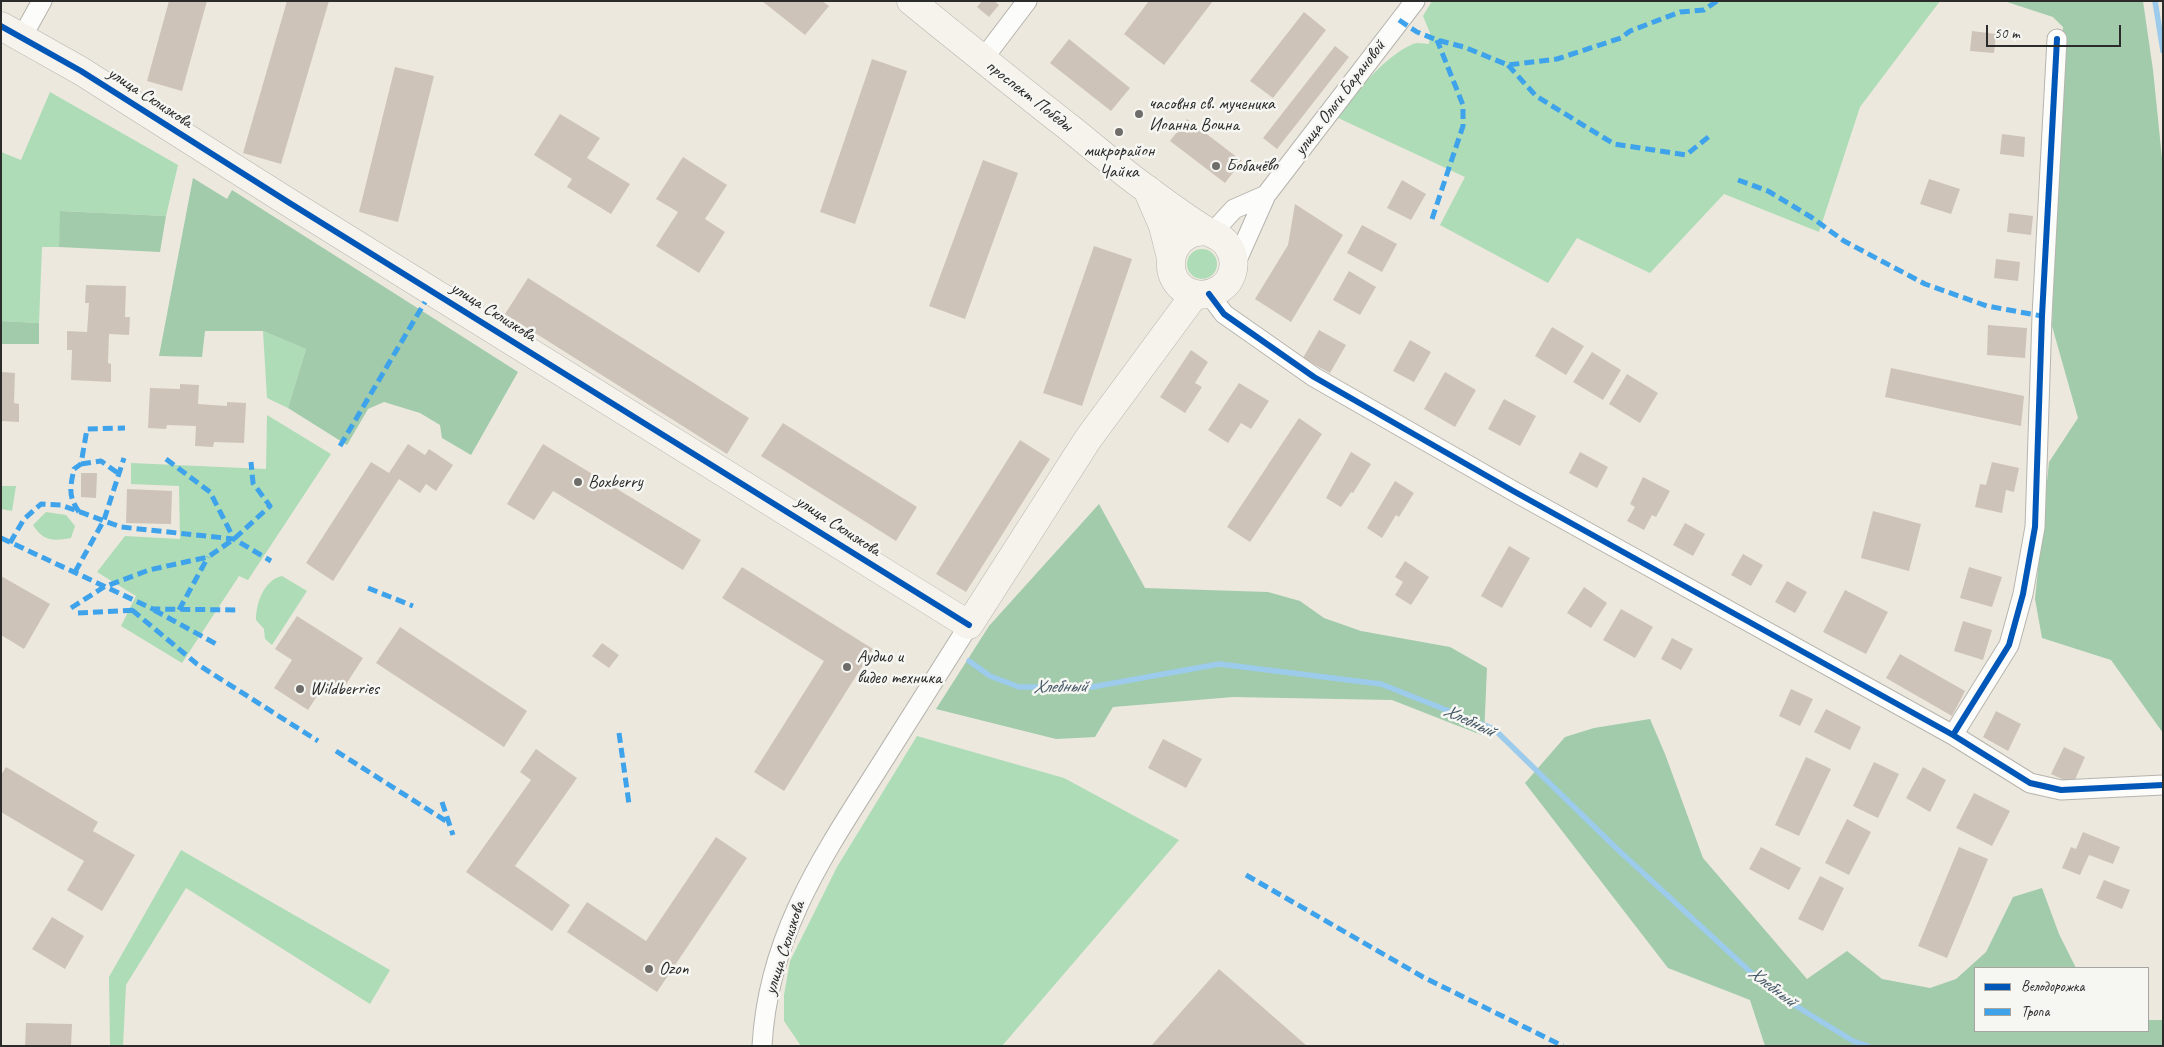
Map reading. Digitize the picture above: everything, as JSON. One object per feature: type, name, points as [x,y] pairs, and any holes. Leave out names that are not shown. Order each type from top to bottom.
[{"type":"street","points":[[12,31],[42,1]]},
{"type":"street","name":"проспект Победы","points":[[911,1],[1147,189],[1223,240],[1230,248],[1234,258],[1233,269]]},
{"type":"street","points":[[983,59],[1027,1]]},
{"type":"street","name":"улица Ольги Барановой","points":[[1233,269],[1266,195],[1415,1]]},
{"type":"street","name":"улица Склизкова","points":[[12,31],[80,71],[969,625],[830,843],[807,885],[788,928],[776,965],[768,1002],[762,1046]]},
{"type":"street","points":[[1953,735],[2009,645],[2023,594],[2035,527],[2042,316],[2058,39]]},
{"type":"street","name":"проспект Победы","points":[[1147,189],[1163,226],[1177,282],[1187,291],[1202,294]]},
{"type":"street","name":"улица Ольги Барановой","points":[[1211,233],[1234,209],[1266,195]]},
{"type":"street","points":[[1158,344],[1167,315],[1171,262],[1177,244],[1184,237],[1198,232],[1211,233]]},
{"type":"street","points":[[969,625],[1088,439],[1158,344],[1202,294],[1218,290],[1227,283],[1233,269]]},
{"type":"street","points":[[1202,294],[1224,314],[1314,377],[1506,487],[1953,735],[2030,783],[2061,790],[2163,785]]},
{"type":"green space","points":[[1432,1],[1940,1],[1860,107],[1819,232],[1724,194],[1650,273],[1577,238],[1548,283],[1440,225],[1465,177],[1336,117],[1371,76],[1391,57],[1413,44],[1429,44],[1430,33],[1423,16]]},
{"type":"green space","points":[[2004,1],[2143,1],[2153,70],[2163,168],[2163,733],[2111,660],[2042,638],[2035,599],[2049,462],[2078,418],[2052,326],[2063,27],[2053,17]]},
{"type":"green space","points":[[50,92],[178,165],[166,216],[61,211],[59,247],[42,247],[39,323],[1,321],[1,152],[21,160]]},
{"type":"green space","points":[[193,178],[227,199],[232,190],[518,372],[471,455],[442,438],[440,425],[420,413],[384,402],[368,409],[347,445],[288,408],[306,349],[263,331],[205,331],[202,357],[159,356]]},
{"type":"green space","points":[[60,211],[166,216],[160,252],[59,247]]},
{"type":"green space","points":[[1202,249],[1213,253],[1217,264],[1213,275],[1202,279],[1191,275],[1187,264],[1191,253]]},
{"type":"green space","points":[[1,321],[39,323],[39,344],[1,344]]},
{"type":"green space","points":[[263,331],[306,349],[288,408],[267,398]]},
{"type":"green space","points":[[267,415],[331,454],[248,580],[239,576],[182,663],[121,626],[136,596],[97,572],[125,536],[180,539],[179,486],[131,484],[131,463],[266,469]]},
{"type":"green space","points":[[1,486],[16,486],[12,511],[1,509]]},
{"type":"green space","points":[[1099,504],[1145,588],[1268,592],[1300,601],[1324,618],[1361,631],[1450,647],[1487,668],[1484,736],[1392,700],[1233,697],[1113,707],[1095,737],[1056,739],[936,709],[989,626]]},
{"type":"green space","points":[[46,512],[66,515],[75,526],[71,538],[49,539],[37,531],[33,525]]},
{"type":"green space","points":[[282,576],[307,591],[272,645],[265,639],[264,629],[256,620],[256,613],[259,600],[266,587],[270,582]]},
{"type":"green space","points":[[1650,719],[1665,754],[1703,858],[1807,979],[1847,951],[1882,979],[1930,988],[1956,979],[1986,952],[2013,897],[2042,888],[2059,934],[2076,967],[1974,967],[1974,1032],[2149,1032],[2149,1020],[2163,1020],[2163,1046],[1765,1046],[1750,1000],[1668,968],[1525,783],[1565,737],[1594,728]]},
{"type":"green space","points":[[917,736],[1064,778],[1179,840],[1002,1046],[801,1046],[784,1021],[784,995],[790,961],[837,867]]},
{"type":"green space","points":[[181,850],[390,970],[370,1004],[186,888],[126,985],[123,1046],[110,1046],[109,977]]},
{"type":"building","points":[[169,1],[207,1],[182,91],[147,81]]},
{"type":"building","points":[[287,1],[329,1],[281,164],[243,153]]},
{"type":"building","points":[[762,1],[822,1],[829,6],[805,35]]},
{"type":"building","points":[[982,1],[994,1],[999,5],[989,17],[977,7]]},
{"type":"building","points":[[1149,1],[1213,1],[1164,65],[1124,34]]},
{"type":"building","points":[[1304,12],[1326,30],[1273,98],[1250,81]]},
{"type":"building","points":[[1972,31],[1996,34],[1994,53],[1970,51]]},
{"type":"building","points":[[1069,39],[1130,88],[1111,111],[1050,63]]},
{"type":"building","points":[[1335,46],[1349,57],[1277,149],[1263,138]]},
{"type":"building","points":[[872,59],[907,71],[855,224],[820,212]]},
{"type":"building","points":[[395,67],[434,76],[398,222],[359,212]]},
{"type":"building","points":[[560,114],[600,138],[587,158],[630,184],[611,214],[567,187],[572,179],[534,155]]},
{"type":"building","points":[[1187,119],[1242,161],[1225,183],[1170,141]]},
{"type":"building","points":[[2002,134],[2025,137],[2024,157],[2000,154]]},
{"type":"building","points":[[683,157],[727,185],[705,219],[725,232],[699,273],[656,246],[678,212],[656,199]]},
{"type":"building","points":[[983,160],[1018,173],[965,319],[929,306]]},
{"type":"building","points":[[1929,179],[1960,189],[1951,214],[1920,204]]},
{"type":"building","points":[[1402,180],[1426,194],[1411,220],[1387,208]]},
{"type":"building","points":[[1295,204],[1343,235],[1291,322],[1255,299],[1288,245]]},
{"type":"building","points":[[2009,213],[2033,216],[2031,235],[2007,232]]},
{"type":"building","points":[[1362,225],[1397,244],[1382,272],[1347,253]]},
{"type":"building","points":[[1094,246],[1132,259],[1082,406],[1043,393]]},
{"type":"building","points":[[1996,259],[2020,262],[2018,281],[1994,278]]},
{"type":"building","points":[[1349,271],[1376,287],[1360,315],[1333,300]]},
{"type":"building","points":[[528,278],[749,418],[727,454],[505,314]]},
{"type":"building","points":[[86,285],[126,286],[125,317],[130,317],[129,335],[109,334],[108,363],[111,364],[111,382],[71,380],[72,350],[67,350],[67,331],[87,332],[89,303],[85,303]]},
{"type":"building","points":[[1988,325],[2027,328],[2025,358],[1987,355]]},
{"type":"building","points":[[1552,327],[1584,346],[1566,375],[1535,356]]},
{"type":"building","points":[[1319,330],[1346,345],[1330,373],[1303,358]]},
{"type":"building","points":[[1410,340],[1431,352],[1414,382],[1393,371]]},
{"type":"building","points":[[1191,350],[1208,362],[1195,383],[1202,387],[1185,413],[1160,397]]},
{"type":"building","points":[[1592,352],[1621,370],[1603,400],[1573,382]]},
{"type":"building","points":[[1891,368],[2024,396],[2021,426],[1885,397]]},
{"type":"building","points":[[1,372],[15,373],[14,403],[19,404],[19,422],[1,421]]},
{"type":"building","points":[[1445,372],[1476,390],[1455,427],[1424,409]]},
{"type":"building","points":[[1627,374],[1658,393],[1640,423],[1609,404]]},
{"type":"building","points":[[1239,383],[1269,401],[1251,429],[1241,423],[1228,443],[1208,430]]},
{"type":"building","points":[[180,384],[199,385],[198,404],[227,406],[227,402],[246,403],[244,443],[214,442],[213,447],[195,446],[196,426],[167,425],[166,429],[148,428],[150,388],[180,389]]},
{"type":"building","points":[[1504,399],[1536,416],[1520,446],[1488,429]]},
{"type":"building","points":[[1299,418],[1322,434],[1250,542],[1227,527]]},
{"type":"building","points":[[783,423],[917,507],[896,541],[761,456]]},
{"type":"building","points":[[1020,440],[1050,459],[966,592],[936,574]]},
{"type":"building","points":[[408,444],[425,455],[429,449],[453,465],[436,491],[426,484],[420,493],[399,479],[333,581],[306,563],[371,462],[389,473]]},
{"type":"building","points":[[543,444],[701,540],[683,570],[553,491],[534,520],[507,504]]},
{"type":"building","points":[[1351,452],[1371,464],[1353,493],[1351,492],[1341,507],[1326,498]]},
{"type":"building","points":[[1580,452],[1608,467],[1597,488],[1569,473]]},
{"type":"building","points":[[1992,462],[2019,468],[2014,492],[2006,490],[2002,513],[1975,507],[1980,484],[1986,485]]},
{"type":"building","points":[[81,473],[97,473],[96,498],[81,497]]},
{"type":"building","points":[[1643,477],[1670,491],[1656,517],[1652,515],[1644,530],[1627,521],[1635,507],[1630,504]]},
{"type":"building","points":[[1395,481],[1414,493],[1399,517],[1396,515],[1382,538],[1367,528]]},
{"type":"building","points":[[127,489],[172,491],[171,524],[126,523]]},
{"type":"building","points":[[1873,511],[1921,524],[1909,571],[1861,558]]},
{"type":"building","points":[[1685,523],[1705,534],[1693,556],[1673,545]]},
{"type":"building","points":[[1509,546],[1530,558],[1502,608],[1481,596]]},
{"type":"building","points":[[1743,554],[1763,565],[1751,586],[1731,575]]},
{"type":"building","points":[[1405,561],[1429,577],[1411,605],[1395,595],[1403,582],[1395,577]]},
{"type":"building","points":[[742,567],[873,649],[784,791],[754,772],[824,661],[722,598]]},
{"type":"building","points":[[1969,567],[2002,577],[1992,607],[1960,598]]},
{"type":"building","points":[[1,576],[50,604],[24,649],[1,635]]},
{"type":"building","points":[[1787,581],[1807,592],[1795,613],[1775,602]]},
{"type":"building","points":[[1584,587],[1607,603],[1591,628],[1567,613]]},
{"type":"building","points":[[1845,590],[1888,612],[1866,654],[1823,632]]},
{"type":"building","points":[[1621,609],[1653,627],[1635,658],[1603,640]]},
{"type":"building","points":[[297,616],[363,658],[341,692],[326,682],[308,710],[274,688],[292,660],[275,649]]},
{"type":"building","points":[[1963,621],[1992,630],[1983,660],[1954,651]]},
{"type":"building","points":[[400,627],[527,711],[504,747],[376,663]]},
{"type":"building","points":[[1672,638],[1693,649],[1681,670],[1661,659]]},
{"type":"building","points":[[602,643],[619,655],[609,668],[592,656]]},
{"type":"building","points":[[1900,654],[1965,691],[1952,716],[1886,678]]},
{"type":"building","points":[[1791,689],[1813,699],[1800,726],[1779,716]]},
{"type":"building","points":[[1826,709],[1861,727],[1850,750],[1814,732]]},
{"type":"building","points":[[1996,711],[2021,724],[2008,751],[1983,737]]},
{"type":"building","points":[[1163,739],[1202,759],[1186,788],[1148,768]]},
{"type":"building","points":[[2064,747],[2085,757],[2073,784],[2051,774]]},
{"type":"building","points":[[536,749],[577,778],[515,866],[570,905],[552,931],[466,872],[531,780],[520,772]]},
{"type":"building","points":[[1806,757],[1831,769],[1799,836],[1775,825]]},
{"type":"building","points":[[1874,762],[1899,774],[1878,818],[1853,806]]},
{"type":"building","points":[[6,767],[98,822],[93,831],[135,855],[102,911],[67,890],[84,861],[1,812],[1,775]]},
{"type":"building","points":[[1923,767],[1946,780],[1930,812],[1906,798]]},
{"type":"building","points":[[1974,793],[2010,811],[1992,846],[1956,828]]},
{"type":"building","points":[[1847,819],[1871,832],[1849,875],[1825,863]]},
{"type":"building","points":[[2083,832],[2120,847],[2113,864],[2089,855],[2080,875],[2062,868],[2071,847],[2076,849]]},
{"type":"building","points":[[716,837],[747,858],[657,992],[567,932],[587,902],[646,941]]},
{"type":"building","points":[[1761,847],[1801,868],[1789,890],[1749,869]]},
{"type":"building","points":[[1959,847],[1988,859],[1947,958],[1918,946]]},
{"type":"building","points":[[1820,876],[1844,888],[1823,931],[1798,919]]},
{"type":"building","points":[[2104,880],[2130,890],[2122,909],[2096,898]]},
{"type":"building","points":[[52,917],[84,936],[65,969],[32,949]]},
{"type":"building","points":[[1219,969],[1307,1046],[1151,1046]]},
{"type":"building","points":[[26,1023],[72,1024],[71,1046],[25,1046]]},
{"type":"waterway","points":[[2155,1],[2163,51]]},
{"type":"waterway","name":"Хлебный","points":[[969,661],[990,676],[1019,687],[1092,687],[1219,664],[1381,684],[1494,729],[1615,847],[1770,990],[1853,1041],[1868,1046]]},
{"type":"marked path","points":[[1399,20],[1417,32],[1437,40],[1464,47],[1508,65],[1557,59],[1621,38],[1630,31],[1680,12],[1704,10],[1717,1]]},
{"type":"marked path","points":[[1432,219],[1463,126],[1463,105],[1437,40]]},
{"type":"marked path","points":[[1508,65],[1536,96],[1614,144],[1686,155],[1712,134]]},
{"type":"marked path","points":[[1738,180],[1768,191],[1811,217],[1844,241],[1925,284],[1987,306],[2042,316]]},
{"type":"marked path","points":[[340,446],[425,302]]},
{"type":"marked path","points":[[79,512],[73,501],[71,487],[74,469],[81,464],[87,429],[125,428]]},
{"type":"marked path","points":[[75,572],[104,520],[124,458]]},
{"type":"marked path","points":[[166,459],[210,492],[234,539]]},
{"type":"marked path","points":[[81,464],[101,461],[119,474]]},
{"type":"marked path","points":[[71,608],[104,587],[149,570],[208,557],[234,539],[270,506],[253,483],[251,462]]},
{"type":"marked path","points":[[10,543],[24,519],[41,504],[61,505],[121,527],[234,539],[271,561]]},
{"type":"marked path","points":[[1,538],[153,609],[239,610]]},
{"type":"marked path","points":[[179,610],[208,557]]},
{"type":"marked path","points":[[368,588],[413,606]]},
{"type":"marked path","points":[[132,610],[197,664],[318,741]]},
{"type":"marked path","points":[[78,613],[137,610]]},
{"type":"marked path","points":[[154,610],[218,645]]},
{"type":"marked path","points":[[619,733],[629,804]]},
{"type":"marked path","points":[[336,751],[449,823]]},
{"type":"marked path","points":[[442,802],[453,835]]},
{"type":"marked path","points":[[1246,875],[1423,977],[1563,1046]]},
{"type":"cycle path","points":[[1,26],[81,71],[288,202],[969,625]]},
{"type":"cycle path","points":[[1953,735],[2009,645],[2023,594],[2035,527],[2042,316],[2057,39]]},
{"type":"cycle path","points":[[1209,294],[1224,314],[1314,377],[1515,492],[1953,735],[2030,783],[2061,790],[2163,785]]},
{"type":"place","name":"часовня св. мученика Иоанна Воина","points":[[1139,114]]},
{"type":"place","name":"микрорайон Чайка","points":[[1119,132]]},
{"type":"place","name":"Бобачёво","points":[[1216,166]]},
{"type":"place","name":"Boxberry","points":[[578,482]]},
{"type":"place","name":"Аудио и видео техника","points":[[847,667]]},
{"type":"place","name":"Wildberries","points":[[300,689]]},
{"type":"place","name":"Ozon","points":[[649,969]]}]
